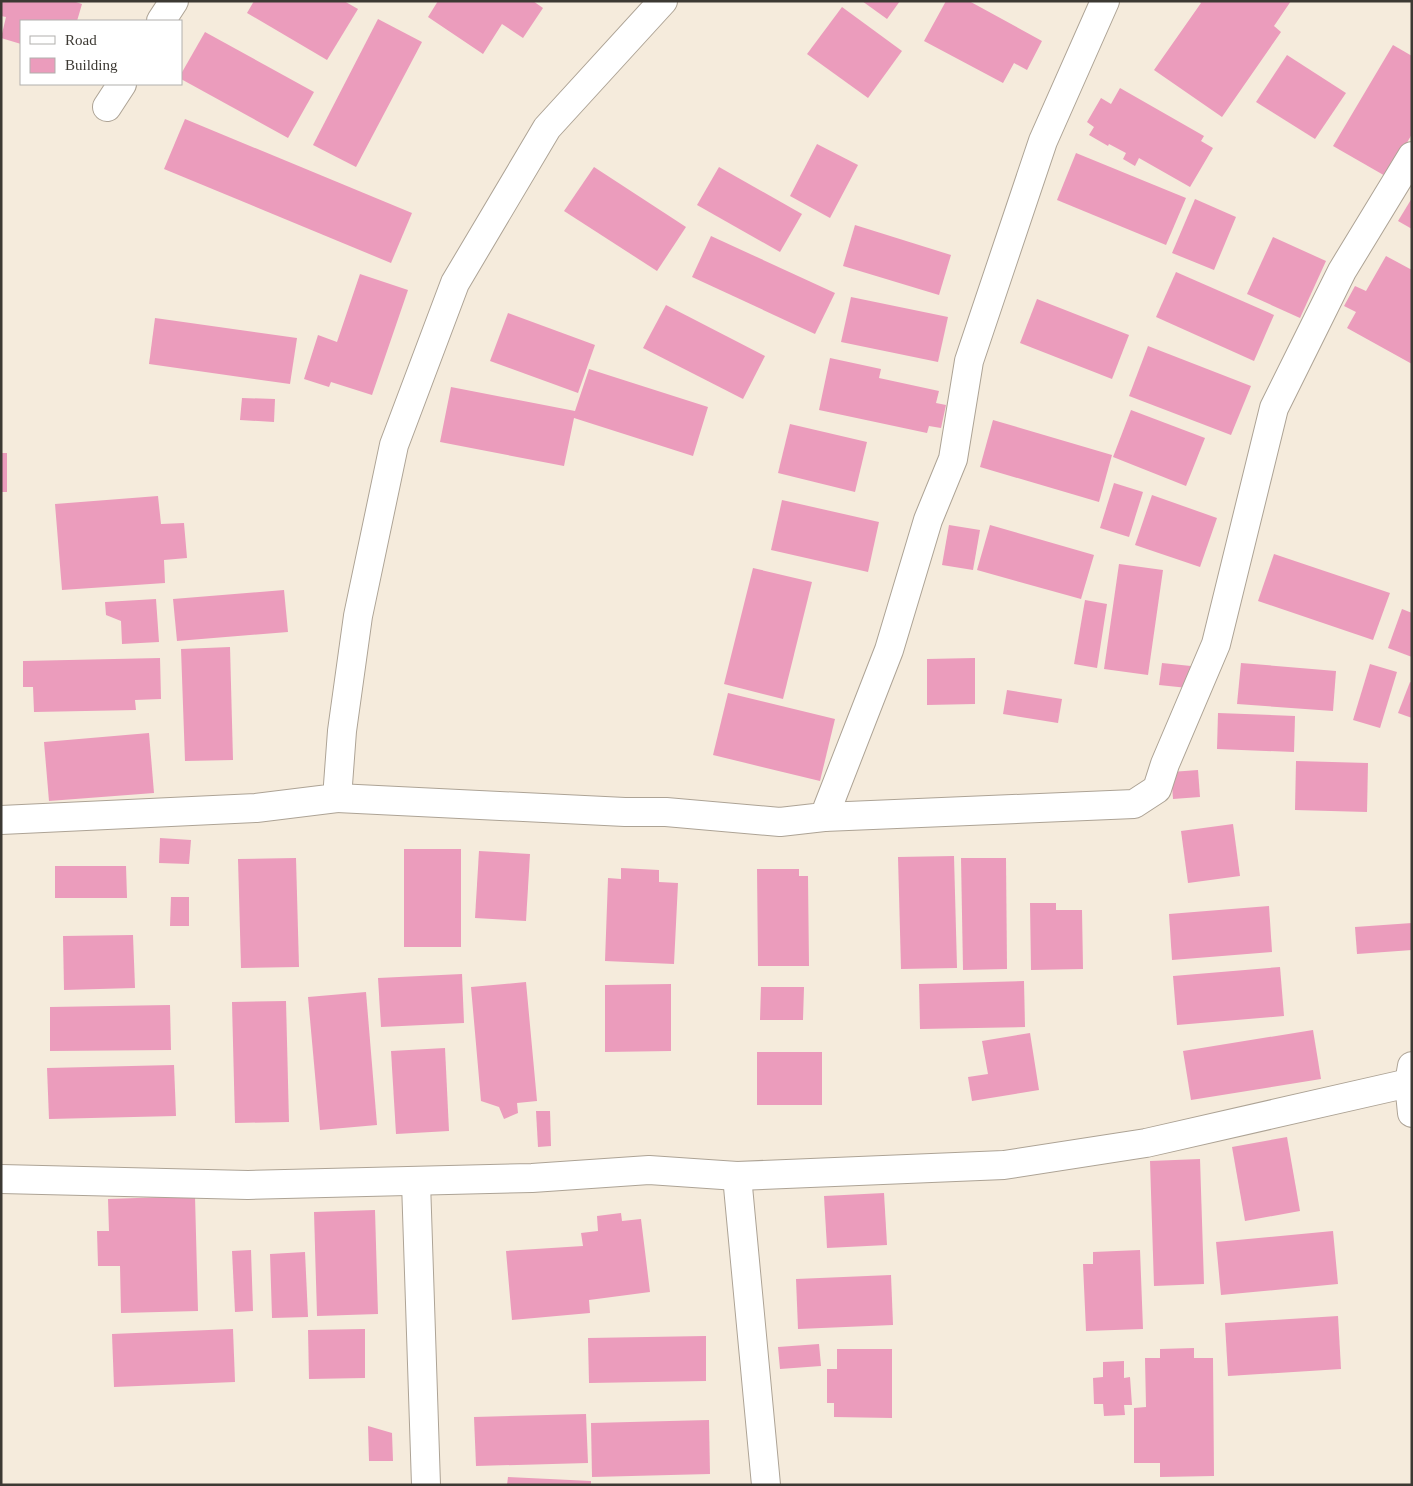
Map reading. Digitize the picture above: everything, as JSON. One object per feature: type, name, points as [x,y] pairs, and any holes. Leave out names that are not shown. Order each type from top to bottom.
[{"type":"street","points":[[162,20],[174,1]]},
{"type":"street","points":[[337,798],[342,732],[358,616],[394,446],[455,283],[548,128],[663,1]]},
{"type":"street","points":[[824,817],[889,650],[928,520],[953,459],[970,361],[1043,141],[1105,1]]},
{"type":"street","points":[[107,107],[121,85]]},
{"type":"street","points":[[1,820],[256,808],[337,798],[625,812],[666,812],[780,822],[824,817],[1134,804],[1158,789],[1165,764],[1216,644],[1274,408],[1342,271],[1412,156]]},
{"type":"street","points":[[1,1179],[248,1185],[532,1178],[649,1170],[737,1176],[1004,1165],[1146,1143],[1410,1074],[1412,1113]]},
{"type":"street","points":[[737,1176],[766,1485]]},
{"type":"street","points":[[416,1182],[426,1485]]},
{"type":"building","points":[[1,1],[73,1],[82,4],[77,20],[20,20],[20,44],[1,38],[6,17],[1,16]]},
{"type":"building","points":[[254,1],[344,1],[358,9],[327,60],[247,13]]},
{"type":"building","points":[[438,1],[533,1],[543,8],[523,38],[502,24],[483,54],[428,17]]},
{"type":"building","points":[[862,1],[900,1],[887,19]]},
{"type":"building","points":[[946,1],[969,1],[1042,41],[1027,70],[1014,63],[1003,83],[924,41]]},
{"type":"building","points":[[1198,1],[1291,1],[1274,26],[1281,32],[1222,117],[1154,70],[1201,3]]},
{"type":"building","points":[[842,7],[902,51],[868,98],[807,54]]},
{"type":"building","points":[[378,19],[422,42],[356,167],[313,145]]},
{"type":"building","points":[[205,32],[314,92],[288,138],[182,80],[182,72]]},
{"type":"building","points":[[1393,45],[1412,56],[1412,134],[1387,177],[1333,146]]},
{"type":"building","points":[[1287,55],[1346,93],[1315,139],[1256,102]]},
{"type":"building","points":[[1120,88],[1204,136],[1201,141],[1213,148],[1190,187],[1139,158],[1135,166],[1123,159],[1126,153],[1109,144],[1108,146],[1089,135],[1094,127],[1087,122],[1101,98],[1111,104]]},
{"type":"building","points":[[185,119],[412,213],[391,263],[164,169]]},
{"type":"building","points":[[817,144],[858,165],[830,218],[790,196]]},
{"type":"building","points":[[1076,153],[1186,198],[1166,245],[1057,200]]},
{"type":"building","points":[[594,167],[686,227],[657,271],[564,211]]},
{"type":"building","points":[[719,167],[802,214],[780,252],[697,205]]},
{"type":"building","points":[[1412,198],[1412,229],[1398,221]]},
{"type":"building","points":[[1195,199],[1236,217],[1214,270],[1172,253]]},
{"type":"building","points":[[855,225],[951,255],[939,295],[843,266]]},
{"type":"building","points":[[711,236],[835,293],[815,334],[692,277]]},
{"type":"building","points":[[1273,237],[1326,261],[1300,318],[1247,294]]},
{"type":"building","points":[[1386,256],[1412,270],[1412,364],[1347,328],[1356,312],[1344,306],[1355,286],[1366,291]]},
{"type":"building","points":[[1176,272],[1274,315],[1254,361],[1156,317]]},
{"type":"building","points":[[360,274],[408,290],[372,395],[331,382],[329,387],[304,379],[318,335],[337,342]]},
{"type":"building","points":[[851,297],[948,317],[938,362],[841,342]]},
{"type":"building","points":[[1037,299],[1129,335],[1112,379],[1020,343]]},
{"type":"building","points":[[666,305],[765,356],[743,399],[643,348]]},
{"type":"building","points":[[508,313],[595,345],[578,393],[490,361]]},
{"type":"building","points":[[155,318],[297,338],[290,384],[149,364]]},
{"type":"building","points":[[1148,346],[1251,386],[1231,435],[1129,396]]},
{"type":"building","points":[[830,358],[881,369],[879,378],[939,391],[936,403],[946,405],[941,428],[929,426],[927,433],[819,410]]},
{"type":"building","points":[[589,369],[708,407],[693,456],[574,418],[564,466],[440,442],[451,387],[575,411]]},
{"type":"building","points":[[242,398],[275,399],[274,422],[240,420]]},
{"type":"building","points":[[1131,410],[1205,438],[1186,486],[1113,457]]},
{"type":"building","points":[[993,420],[1112,455],[1099,502],[980,467]]},
{"type":"building","points":[[790,424],[867,442],[855,492],[778,473]]},
{"type":"building","points":[[1,453],[7,453],[7,492],[1,492]]},
{"type":"building","points":[[1114,483],[1143,492],[1129,537],[1100,528]]},
{"type":"building","points":[[1152,495],[1217,518],[1200,567],[1135,545]]},
{"type":"building","points":[[158,496],[161,524],[184,523],[187,558],[164,560],[165,583],[62,590],[55,504]]},
{"type":"building","points":[[782,500],[879,522],[868,572],[771,550]]},
{"type":"building","points":[[949,525],[980,530],[973,570],[942,565]]},
{"type":"building","points":[[990,525],[1094,555],[1081,599],[977,570]]},
{"type":"building","points":[[1274,554],[1390,593],[1373,640],[1258,601]]},
{"type":"building","points":[[1119,564],[1163,570],[1148,675],[1104,669]]},
{"type":"building","points":[[753,568],[812,582],[783,699],[724,684]]},
{"type":"building","points":[[284,590],[288,632],[177,641],[173,599]]},
{"type":"building","points":[[156,599],[159,642],[122,644],[121,621],[106,615],[105,602]]},
{"type":"building","points":[[1085,600],[1107,604],[1097,668],[1074,664]]},
{"type":"building","points":[[1402,609],[1412,613],[1412,657],[1388,648]]},
{"type":"building","points":[[230,647],[233,760],[185,761],[181,649]]},
{"type":"building","points":[[160,658],[161,699],[135,700],[136,710],[34,712],[33,687],[23,687],[23,661]]},
{"type":"building","points":[[975,658],[975,704],[927,705],[927,659]]},
{"type":"building","points":[[1162,663],[1191,666],[1188,688],[1159,685]]},
{"type":"building","points":[[1241,663],[1336,671],[1333,711],[1237,704]]},
{"type":"building","points":[[1370,664],[1397,672],[1380,728],[1353,720]]},
{"type":"building","points":[[1410,682],[1412,683],[1412,718],[1398,713]]},
{"type":"building","points":[[1007,690],[1062,699],[1058,723],[1003,714]]},
{"type":"building","points":[[728,693],[835,719],[820,781],[713,755]]},
{"type":"building","points":[[1218,713],[1295,716],[1294,752],[1217,749]]},
{"type":"building","points":[[149,733],[154,793],[49,801],[44,742]]},
{"type":"building","points":[[1296,761],[1368,763],[1367,812],[1295,810]]},
{"type":"building","points":[[1198,770],[1200,797],[1173,799],[1171,772]]},
{"type":"building","points":[[1233,824],[1240,876],[1188,883],[1181,831]]},
{"type":"building","points":[[160,838],[191,840],[189,864],[159,863]]},
{"type":"building","points":[[404,849],[461,849],[461,947],[404,947]]},
{"type":"building","points":[[479,851],[530,854],[526,921],[475,918]]},
{"type":"building","points":[[954,856],[957,968],[901,969],[898,857]]},
{"type":"building","points":[[296,858],[299,967],[241,968],[238,859]]},
{"type":"building","points":[[961,858],[1006,858],[1007,969],[963,970]]},
{"type":"building","points":[[55,866],[126,866],[127,898],[55,898]]},
{"type":"building","points":[[621,868],[659,870],[659,882],[678,883],[674,964],[605,961],[608,878],[621,879]]},
{"type":"building","points":[[757,869],[799,869],[799,876],[808,876],[809,966],[758,966]]},
{"type":"building","points":[[171,897],[189,897],[189,926],[170,926]]},
{"type":"building","points":[[1030,903],[1056,903],[1056,910],[1082,910],[1083,969],[1031,970]]},
{"type":"building","points":[[1269,906],[1272,952],[1172,960],[1169,914]]},
{"type":"building","points":[[1412,923],[1412,950],[1357,954],[1355,927]]},
{"type":"building","points":[[133,935],[135,988],[64,990],[63,936]]},
{"type":"building","points":[[1280,967],[1284,1016],[1177,1025],[1173,976]]},
{"type":"building","points":[[462,974],[464,1023],[381,1027],[378,978]]},
{"type":"building","points":[[1024,981],[1025,1027],[920,1029],[919,984]]},
{"type":"building","points":[[526,982],[537,1101],[517,1103],[518,1113],[504,1119],[499,1107],[481,1101],[471,987]]},
{"type":"building","points":[[671,984],[671,1051],[605,1052],[605,985]]},
{"type":"building","points":[[761,987],[804,987],[803,1020],[760,1020]]},
{"type":"building","points":[[366,992],[377,1125],[320,1130],[308,997]]},
{"type":"building","points":[[286,1001],[289,1122],[235,1123],[232,1002]]},
{"type":"building","points":[[170,1005],[171,1050],[50,1051],[50,1007]]},
{"type":"building","points":[[1313,1030],[1321,1079],[1191,1100],[1183,1051]]},
{"type":"building","points":[[1030,1033],[1039,1090],[972,1101],[968,1077],[988,1074],[982,1041]]},
{"type":"building","points":[[445,1048],[449,1131],[396,1134],[391,1051]]},
{"type":"building","points":[[757,1052],[822,1052],[822,1105],[757,1105]]},
{"type":"building","points":[[174,1065],[176,1116],[49,1119],[47,1068]]},
{"type":"building","points":[[536,1111],[550,1111],[551,1146],[538,1147]]},
{"type":"building","points":[[1287,1137],[1300,1211],[1245,1221],[1232,1147]]},
{"type":"building","points":[[1200,1159],[1204,1284],[1154,1286],[1150,1161]]},
{"type":"building","points":[[884,1193],[887,1245],[827,1248],[824,1196]]},
{"type":"building","points":[[195,1196],[198,1311],[121,1313],[120,1266],[98,1266],[97,1231],[109,1231],[108,1199]]},
{"type":"building","points":[[375,1210],[378,1314],[317,1316],[314,1212]]},
{"type":"building","points":[[621,1213],[622,1221],[641,1219],[650,1292],[589,1300],[590,1313],[512,1320],[506,1251],[583,1246],[581,1233],[598,1231],[597,1216]]},
{"type":"building","points":[[1333,1231],[1338,1284],[1221,1295],[1216,1242]]},
{"type":"building","points":[[251,1250],[253,1311],[235,1312],[232,1251]]},
{"type":"building","points":[[1140,1250],[1143,1329],[1086,1331],[1083,1264],[1093,1264],[1093,1252]]},
{"type":"building","points":[[305,1252],[308,1317],[272,1318],[270,1254]]},
{"type":"building","points":[[891,1275],[893,1325],[798,1329],[796,1279]]},
{"type":"building","points":[[1338,1316],[1341,1369],[1228,1376],[1225,1323]]},
{"type":"building","points":[[233,1329],[235,1382],[114,1387],[112,1334]]},
{"type":"building","points":[[365,1329],[365,1378],[309,1379],[308,1330]]},
{"type":"building","points":[[706,1336],[706,1381],[589,1383],[588,1338]]},
{"type":"building","points":[[819,1344],[821,1366],[780,1369],[778,1347]]},
{"type":"building","points":[[1194,1348],[1194,1358],[1213,1358],[1214,1476],[1160,1477],[1160,1463],[1134,1463],[1134,1408],[1146,1407],[1145,1358],[1160,1358],[1160,1349]]},
{"type":"building","points":[[837,1349],[892,1349],[892,1418],[834,1417],[834,1403],[827,1403],[827,1369],[837,1369]]},
{"type":"building","points":[[1124,1361],[1124,1378],[1130,1377],[1132,1405],[1124,1405],[1125,1415],[1104,1416],[1103,1404],[1094,1404],[1093,1378],[1103,1377],[1103,1362]]},
{"type":"building","points":[[586,1414],[588,1463],[476,1466],[474,1417]]},
{"type":"building","points":[[709,1420],[710,1474],[592,1477],[591,1423]]},
{"type":"building","points":[[368,1426],[392,1433],[393,1461],[369,1461]]},
{"type":"building","points":[[508,1477],[591,1481],[591,1485],[507,1485]]}]
